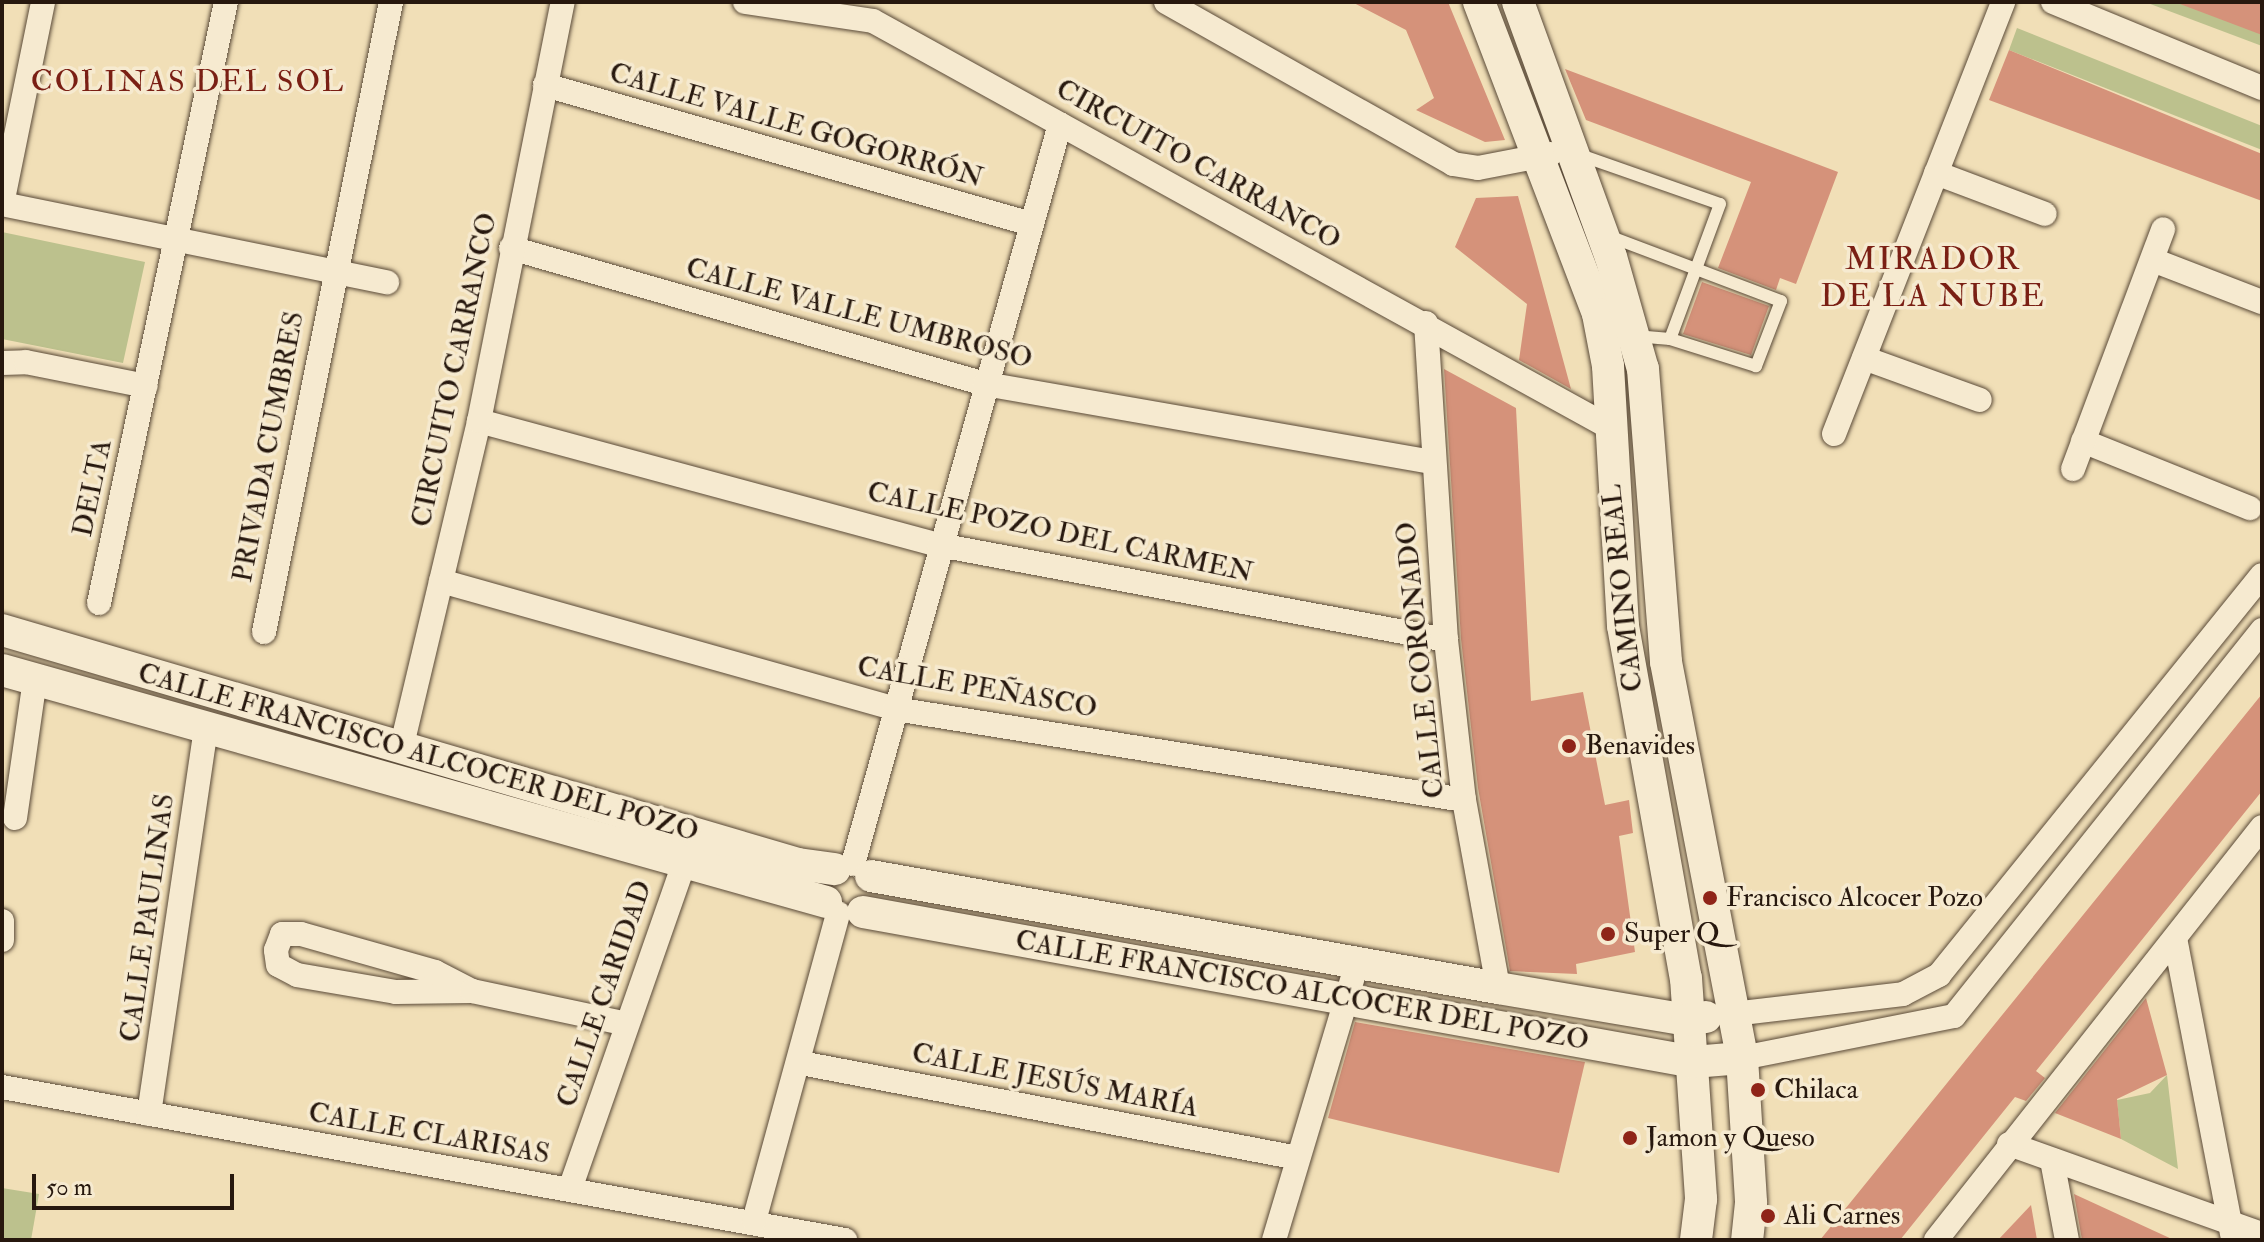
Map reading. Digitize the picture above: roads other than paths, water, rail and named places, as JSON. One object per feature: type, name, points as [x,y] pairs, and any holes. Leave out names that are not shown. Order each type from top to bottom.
[{"type":"street","points":[[43,2],[2,204],[387,282]]},
{"type":"street","name":"DELTA","points":[[99,603],[226,2]]},
{"type":"street","name":"PRIVADA CUMBRES","points":[[264,632],[333,273],[391,2]]},
{"type":"street","name":"CIRCUITO CARRANCO","points":[[401,749],[479,421],[511,248],[563,2]]},
{"type":"street","name":"CIRCUITO CARRANCO","points":[[745,2],[873,21],[1426,323],[1607,426]]},
{"type":"street","points":[[1166,2],[1453,164],[1478,168],[1538,155],[1573,152]]},
{"type":"street","name":"CAMINO REAL","points":[[1479,2],[1598,314],[1608,366],[1607,426],[1623,626],[1686,978],[1701,1199],[1696,1240]]},
{"type":"street","name":"CAMINO REAL","points":[[1518,2],[1602,233],[1643,369],[1666,662],[1742,1058],[1751,1203],[1747,1240]]},
{"type":"street","points":[[1834,434],[2003,2]]},
{"type":"street","points":[[2053,2],[2262,88]]},
{"type":"street","name":"CALLE VALLE GOGORRÓN","points":[[545,85],[1031,224]]},
{"type":"street","points":[[853,870],[939,545],[1060,124]]},
{"type":"street","points":[[1936,173],[2045,214]]},
{"type":"street","points":[[2073,469],[2163,229]]},
{"type":"street","name":"CALLE VALLE UMBROSO","points":[[511,248],[985,384],[1432,462]]},
{"type":"street","points":[[2153,260],[2262,302]]},
{"type":"street","name":"CALLE CORONADO","points":[[1426,323],[1432,462],[1446,640],[1464,800],[1498,988]]},
{"type":"street","points":[[1864,358],[1980,400]]},
{"type":"street","points":[[2,363],[26,362],[146,386]]},
{"type":"street","name":"CALLE POZO DEL CARMEN","points":[[479,421],[939,545],[1446,640]]},
{"type":"street","points":[[2083,441],[2250,508]]},
{"type":"street","points":[[1733,1014],[1903,994],[1939,975],[2262,575]]},
{"type":"street","name":"CALLE PEÑASCO","points":[[441,581],[895,709],[1464,800]]},
{"type":"street","name":"CALLE FRANCISCO ALCOCER DEL POZO","points":[[2,630],[798,864],[853,870],[1687,1020],[1733,1014]]},
{"type":"street","points":[[1742,1058],[1954,1016],[2262,630]]},
{"type":"street","name":"CALLE FRANCISCO ALCOCER DEL POZO","points":[[2,670],[842,909],[1693,1062],[1742,1058]]},
{"type":"street","points":[[15,818],[35,680]]},
{"type":"street","name":"CALLE PAULINAS","points":[[149,1114],[206,730]]},
{"type":"street","points":[[1936,1240],[2009,1144],[2176,943],[2262,827]]},
{"type":"street","name":"CALLE CARIDAD","points":[[570,1189],[623,1023],[683,866]]},
{"type":"street","points":[[754,1221],[842,909],[825,881],[853,870]]},
{"type":"street","points":[[842,909],[875,892],[853,870]]},
{"type":"street","points":[[2,921],[2,940]]},
{"type":"street","points":[[472,991],[435,972],[301,934],[282,934],[276,950],[278,965],[297,975],[396,992],[472,991],[623,1023]]},
{"type":"street","points":[[2176,943],[2232,1231]]},
{"type":"street","points":[[1274,1240],[1357,963]]},
{"type":"street","name":"CALLE JESÚS MARÍA","points":[[801,1063],[1298,1158]]},
{"type":"street","name":"CALLE CLARISAS","points":[[2,1087],[754,1221],[845,1240]]},
{"type":"street","points":[[2009,1144],[2232,1231],[2262,1234]]},
{"type":"street","points":[[2052,1160],[2067,1240]]},
{"type":"lane","points":[[1573,152],[1720,204],[1700,266],[1670,339]]},
{"type":"lane","points":[[1602,233],[1700,266],[1781,301],[1761,361],[1750,366],[1670,339],[1635,336]]},
{"type":"place","name":"Benavides","points":[[1569,746]]},
{"type":"place","name":"Francisco Alcocer Pozo","points":[[1710,898]]},
{"type":"place","name":"Super Q","points":[[1608,934]]},
{"type":"place","name":"Chilaca","points":[[1758,1090]]},
{"type":"place","name":"Jamon y Queso","points":[[1630,1138]]},
{"type":"place","name":"Ali Carnes","points":[[1768,1216]]},
{"type":"district","name":"COLINAS DEL SOL","points":[[188,82]]},
{"type":"district","name":"MIRADOR DE LA NUBE","points":[[1933,278]]}]
